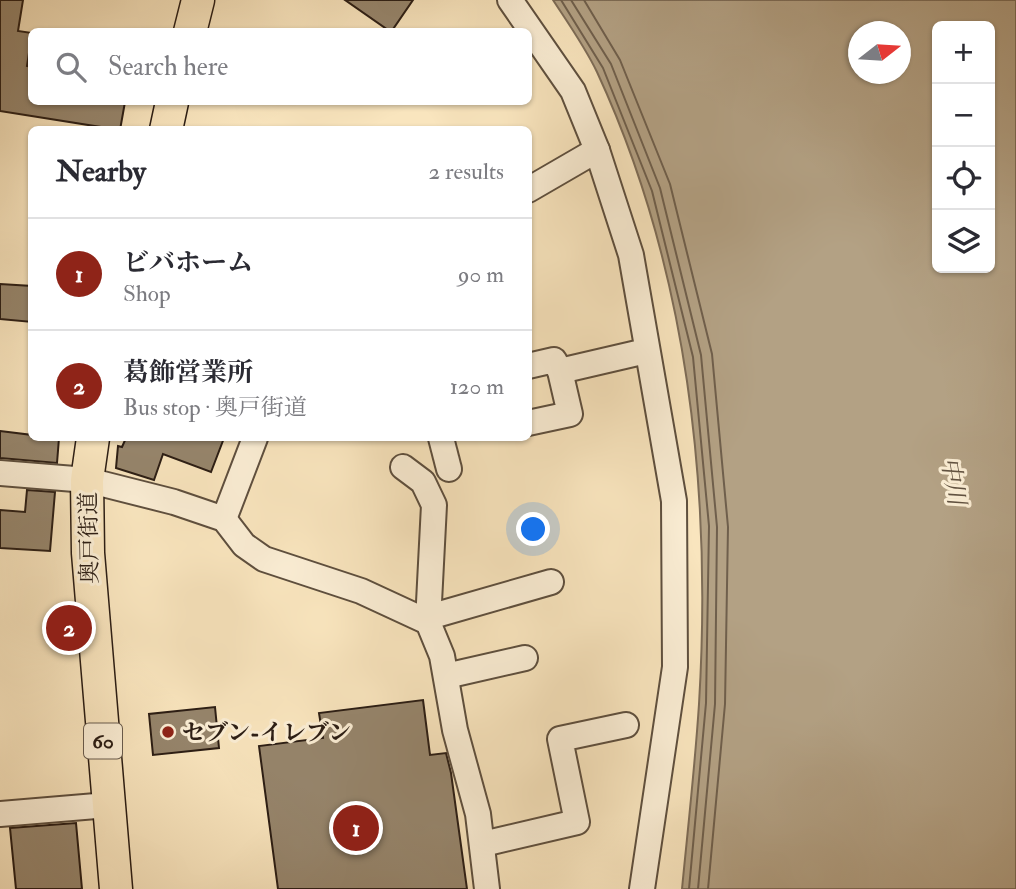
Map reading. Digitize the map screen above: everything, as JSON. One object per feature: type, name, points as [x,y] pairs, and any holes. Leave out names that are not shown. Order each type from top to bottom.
[{"type":"main road","points":[[191,28],[198,0]]},
{"type":"main road","points":[[167,126],[172,105]]},
{"type":"main road","name":"奥戸街道","points":[[93,441],[88,481],[90,592],[116,889]]},
{"type":"street","points":[[510,0],[529,28]]},
{"type":"street","points":[[532,32],[573,91],[597,150],[631,255],[674,501],[675,667],[642,889]]},
{"type":"street","points":[[532,188],[597,150]]},
{"type":"street","points":[[560,371],[646,351]]},
{"type":"street","points":[[532,365],[554,360],[560,371],[569,414],[532,422]]},
{"type":"street","points":[[224,519],[254,441]]},
{"type":"street","points":[[449,441],[449,470]]},
{"type":"street","points":[[403,467],[423,482],[434,505],[428,622],[442,656],[455,730],[478,814],[487,889]]},
{"type":"street","points":[[0,473],[88,481],[174,502],[224,519],[244,545],[264,559],[361,591],[428,622]]},
{"type":"street","points":[[428,622],[436,615],[551,582]]},
{"type":"street","points":[[446,676],[525,658]]},
{"type":"street","points":[[483,844],[577,822],[560,739],[626,725]]},
{"type":"street","points":[[0,814],[108,805]]},
{"type":"water","name":"中川","points":[[553,0],[1016,0],[1016,889],[682,889],[699,704],[702,623],[696,462],[687,381],[673,302],[653,223],[628,147],[597,72]]},
{"type":"building","points":[[0,0],[23,0],[18,31],[28,32],[28,105],[124,105],[121,126],[95,126],[0,111]]},
{"type":"building","points":[[345,0],[413,0],[394,28],[385,28]]},
{"type":"building","points":[[0,284],[28,286],[28,322],[0,319]]},
{"type":"building","points":[[0,431],[28,434],[28,441],[59,441],[57,463],[0,458]]},
{"type":"building","points":[[125,441],[223,441],[211,472],[163,454],[154,480],[116,468],[118,446],[122,447]]},
{"type":"building","points":[[27,490],[55,492],[50,551],[0,548],[0,510],[25,512]]},
{"type":"building","points":[[423,700],[430,755],[446,753],[451,773],[467,889],[278,889],[259,746],[323,738],[319,713]]},
{"type":"building","points":[[215,707],[219,748],[153,755],[149,714]]},
{"type":"building","points":[[76,823],[82,889],[16,889],[10,828]]},
{"type":"place","name":"葛飾営業所","points":[[69,628]]},
{"type":"place","name":"セブン-イレブン","points":[[168,732]]},
{"type":"place","name":"ビバホーム","points":[[356,828]]}]
